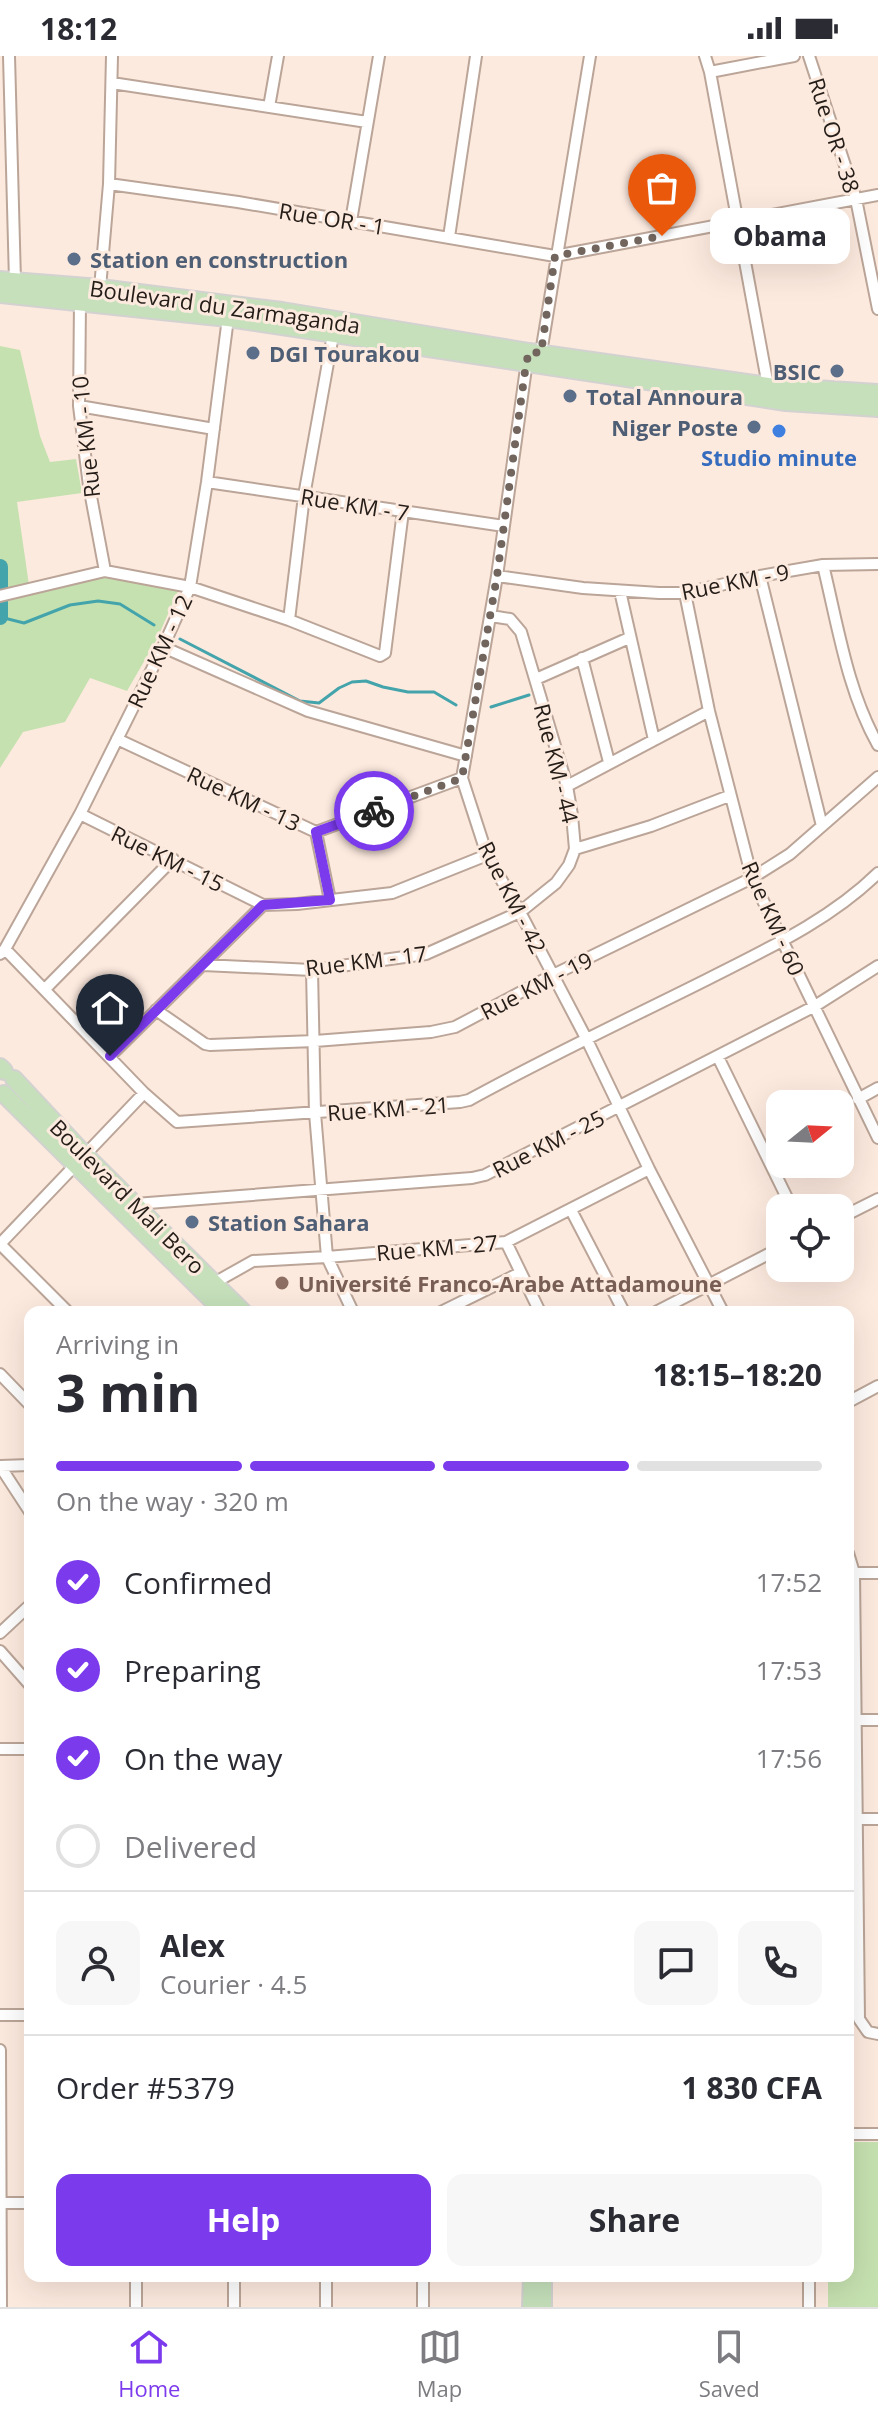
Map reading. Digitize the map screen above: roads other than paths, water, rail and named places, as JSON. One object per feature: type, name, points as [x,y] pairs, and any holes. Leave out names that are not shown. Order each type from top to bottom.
[{"type":"main road","name":"Boulevard du Zarmaganda","points":[[8,281],[100,288],[228,318],[333,335],[768,386],[878,393]]},
{"type":"main road","name":"Boulevard du Zarmaganda","points":[[0,294],[80,302],[282,311],[786,402],[878,408]]},
{"type":"main road","points":[[2,1093],[13,1089],[4,1072]]},
{"type":"main road","name":"Boulevard Mali Bero","points":[[4,1072],[81,1160],[179,1259],[219,1306]]},
{"type":"main road","name":"Boulevard Mali Bero","points":[[2,1093],[135,1204],[162,1242]]},
{"type":"main road","name":"Boulevard Mali Bero","points":[[179,1259],[214,1283],[237,1306]]},
{"type":"main road","points":[[531,2307],[532,2282]]},
{"type":"main road","points":[[543,2282],[543,2307]]},
{"type":"street","points":[[8,281],[9,56]]},
{"type":"street","points":[[100,288],[109,184],[112,56]]},
{"type":"street","points":[[269,107],[278,56]]},
{"type":"street","points":[[351,221],[379,56]]},
{"type":"street","points":[[449,237],[476,56]]},
{"type":"street","name":"Rue KM - 42","points":[[590,56],[555,256],[532,356],[462,778],[487,855],[587,1040],[720,1306]]},
{"type":"street","points":[[705,56],[768,386]]},
{"type":"street","points":[[710,72],[794,56]]},
{"type":"street","name":"Rue OR - 38","points":[[809,56],[856,199],[878,309]]},
{"type":"street","points":[[112,83],[367,122]]},
{"type":"street","name":"Rue OR - 1","points":[[109,184],[555,256]]},
{"type":"street","points":[[555,256],[878,195]]},
{"type":"street","name":"Rue KM - 10","points":[[80,302],[79,406],[89,486],[105,571]]},
{"type":"street","name":"Rue KM - 12","points":[[3,952],[80,814],[190,587],[228,318]]},
{"type":"street","points":[[289,620],[304,496],[333,335]]},
{"type":"street","points":[[79,406],[214,429]]},
{"type":"street","name":"Rue KM - 7","points":[[207,482],[504,526]]},
{"type":"street","points":[[0,596],[105,571],[190,587],[289,620],[380,656],[385,653],[403,511]]},
{"type":"street","name":"Rue KM - 9","points":[[497,576],[542,584],[685,593],[823,565],[878,564]]},
{"type":"street","points":[[823,565],[853,690],[878,745]]},
{"type":"street","points":[[760,576],[822,826]]},
{"type":"street","points":[[620,591],[654,740]]},
{"type":"street","name":"Rue KM - 60","points":[[685,593],[709,711],[752,878],[878,1138]]},
{"type":"street","name":"Rue KM - 44","points":[[491,616],[510,619],[521,632],[567,786],[572,815],[575,849],[569,865],[556,883],[520,912]]},
{"type":"street","points":[[536,679],[629,638]]},
{"type":"street","points":[[163,647],[308,711],[466,756]]},
{"type":"street","points":[[582,658],[609,762]]},
{"type":"street","points":[[567,786],[709,711]]},
{"type":"street","name":"Rue KM - 13","points":[[117,739],[316,832],[462,778]]},
{"type":"street","name":"Rue KM - 19","points":[[156,1010],[210,1045],[315,1041],[455,1027],[553,975],[752,878],[790,854],[878,777]]},
{"type":"street","points":[[575,849],[651,826],[729,796]]},
{"type":"street","name":"Rue KM - 15","points":[[80,814],[263,905]]},
{"type":"street","points":[[316,832],[330,900]]},
{"type":"street","points":[[110,1056],[263,905],[378,896],[403,890],[487,855]]},
{"type":"street","points":[[45,989],[173,859]]},
{"type":"street","name":"Rue KM - 21","points":[[3,952],[45,989],[144,1093],[177,1122],[464,1102],[782,941],[851,896],[878,873]]},
{"type":"street","name":"Rue KM - 17","points":[[203,965],[312,970],[435,951],[520,912]]},
{"type":"street","name":"Rue KM - 25","points":[[135,1204],[479,1177],[815,1006],[878,966]]},
{"type":"street","points":[[312,970],[315,1113],[327,1257],[350,1306]]},
{"type":"street","points":[[718,1057],[785,1194]]},
{"type":"street","points":[[858,1099],[878,1088]]},
{"type":"street","points":[[62,1306],[0,1244],[144,1093]]},
{"type":"street","name":"Rue KM - 27","points":[[214,1283],[253,1261],[506,1242],[649,1169]]},
{"type":"street","points":[[854,1211],[878,1199]]},
{"type":"street","points":[[571,1210],[621,1306]]},
{"type":"street","points":[[506,1242],[537,1306]]},
{"type":"street","points":[[667,1306],[766,1255]]},
{"type":"street","points":[[453,1306],[520,1273]]},
{"type":"street","points":[[0,1374],[24,1399]]},
{"type":"street","points":[[854,1399],[878,1386]]},
{"type":"street","points":[[0,1466],[24,1465]]},
{"type":"street","points":[[0,1466],[24,1503]]},
{"type":"street","points":[[854,1571],[878,1573]]},
{"type":"street","points":[[0,1633],[24,1611]]},
{"type":"street","points":[[0,1651],[24,1678]]},
{"type":"street","points":[[854,1720],[878,1720]]},
{"type":"street","points":[[0,1749],[24,1749]]},
{"type":"street","points":[[854,1819],[878,1819]]},
{"type":"street","points":[[0,2015],[24,2015]]},
{"type":"street","points":[[854,2019],[873,2033]]},
{"type":"street","points":[[0,2050],[1,2307]]},
{"type":"street","points":[[854,2134],[878,2134]]},
{"type":"street","points":[[1,2203],[24,2203]]},
{"type":"street","points":[[136,2282],[136,2307]]},
{"type":"street","points":[[234,2282],[234,2307]]},
{"type":"street","points":[[326,2282],[326,2307]]},
{"type":"street","points":[[423,2282],[423,2307]]},
{"type":"street","points":[[809,2282],[809,2307]]},
{"type":"waterway","points":[[0,567],[0,617]]},
{"type":"waterway","points":[[0,617],[24,623],[70,605],[98,601],[120,604],[154,625]]},
{"type":"waterway","points":[[180,639],[300,701],[319,703],[339,688],[352,682],[366,681],[408,692],[434,692],[456,705]]},
{"type":"waterway","points":[[491,707],[529,695]]},
{"type":"place","name":"Obama","points":[[662,236]]},
{"type":"place","name":"Station en construction","points":[[74,259]]},
{"type":"place","name":"DGI Tourakou","points":[[253,353]]},
{"type":"place","name":"BSIC","points":[[837,371]]},
{"type":"place","name":"Total Annoura","points":[[570,396]]},
{"type":"place","name":"Niger Poste","points":[[754,427]]},
{"type":"place","name":"Studio minute","points":[[779,431]]},
{"type":"place","name":"Station Sahara","points":[[192,1222]]},
{"type":"place","name":"Université Franco-Arabe Attadamoune","points":[[282,1283]]}]
